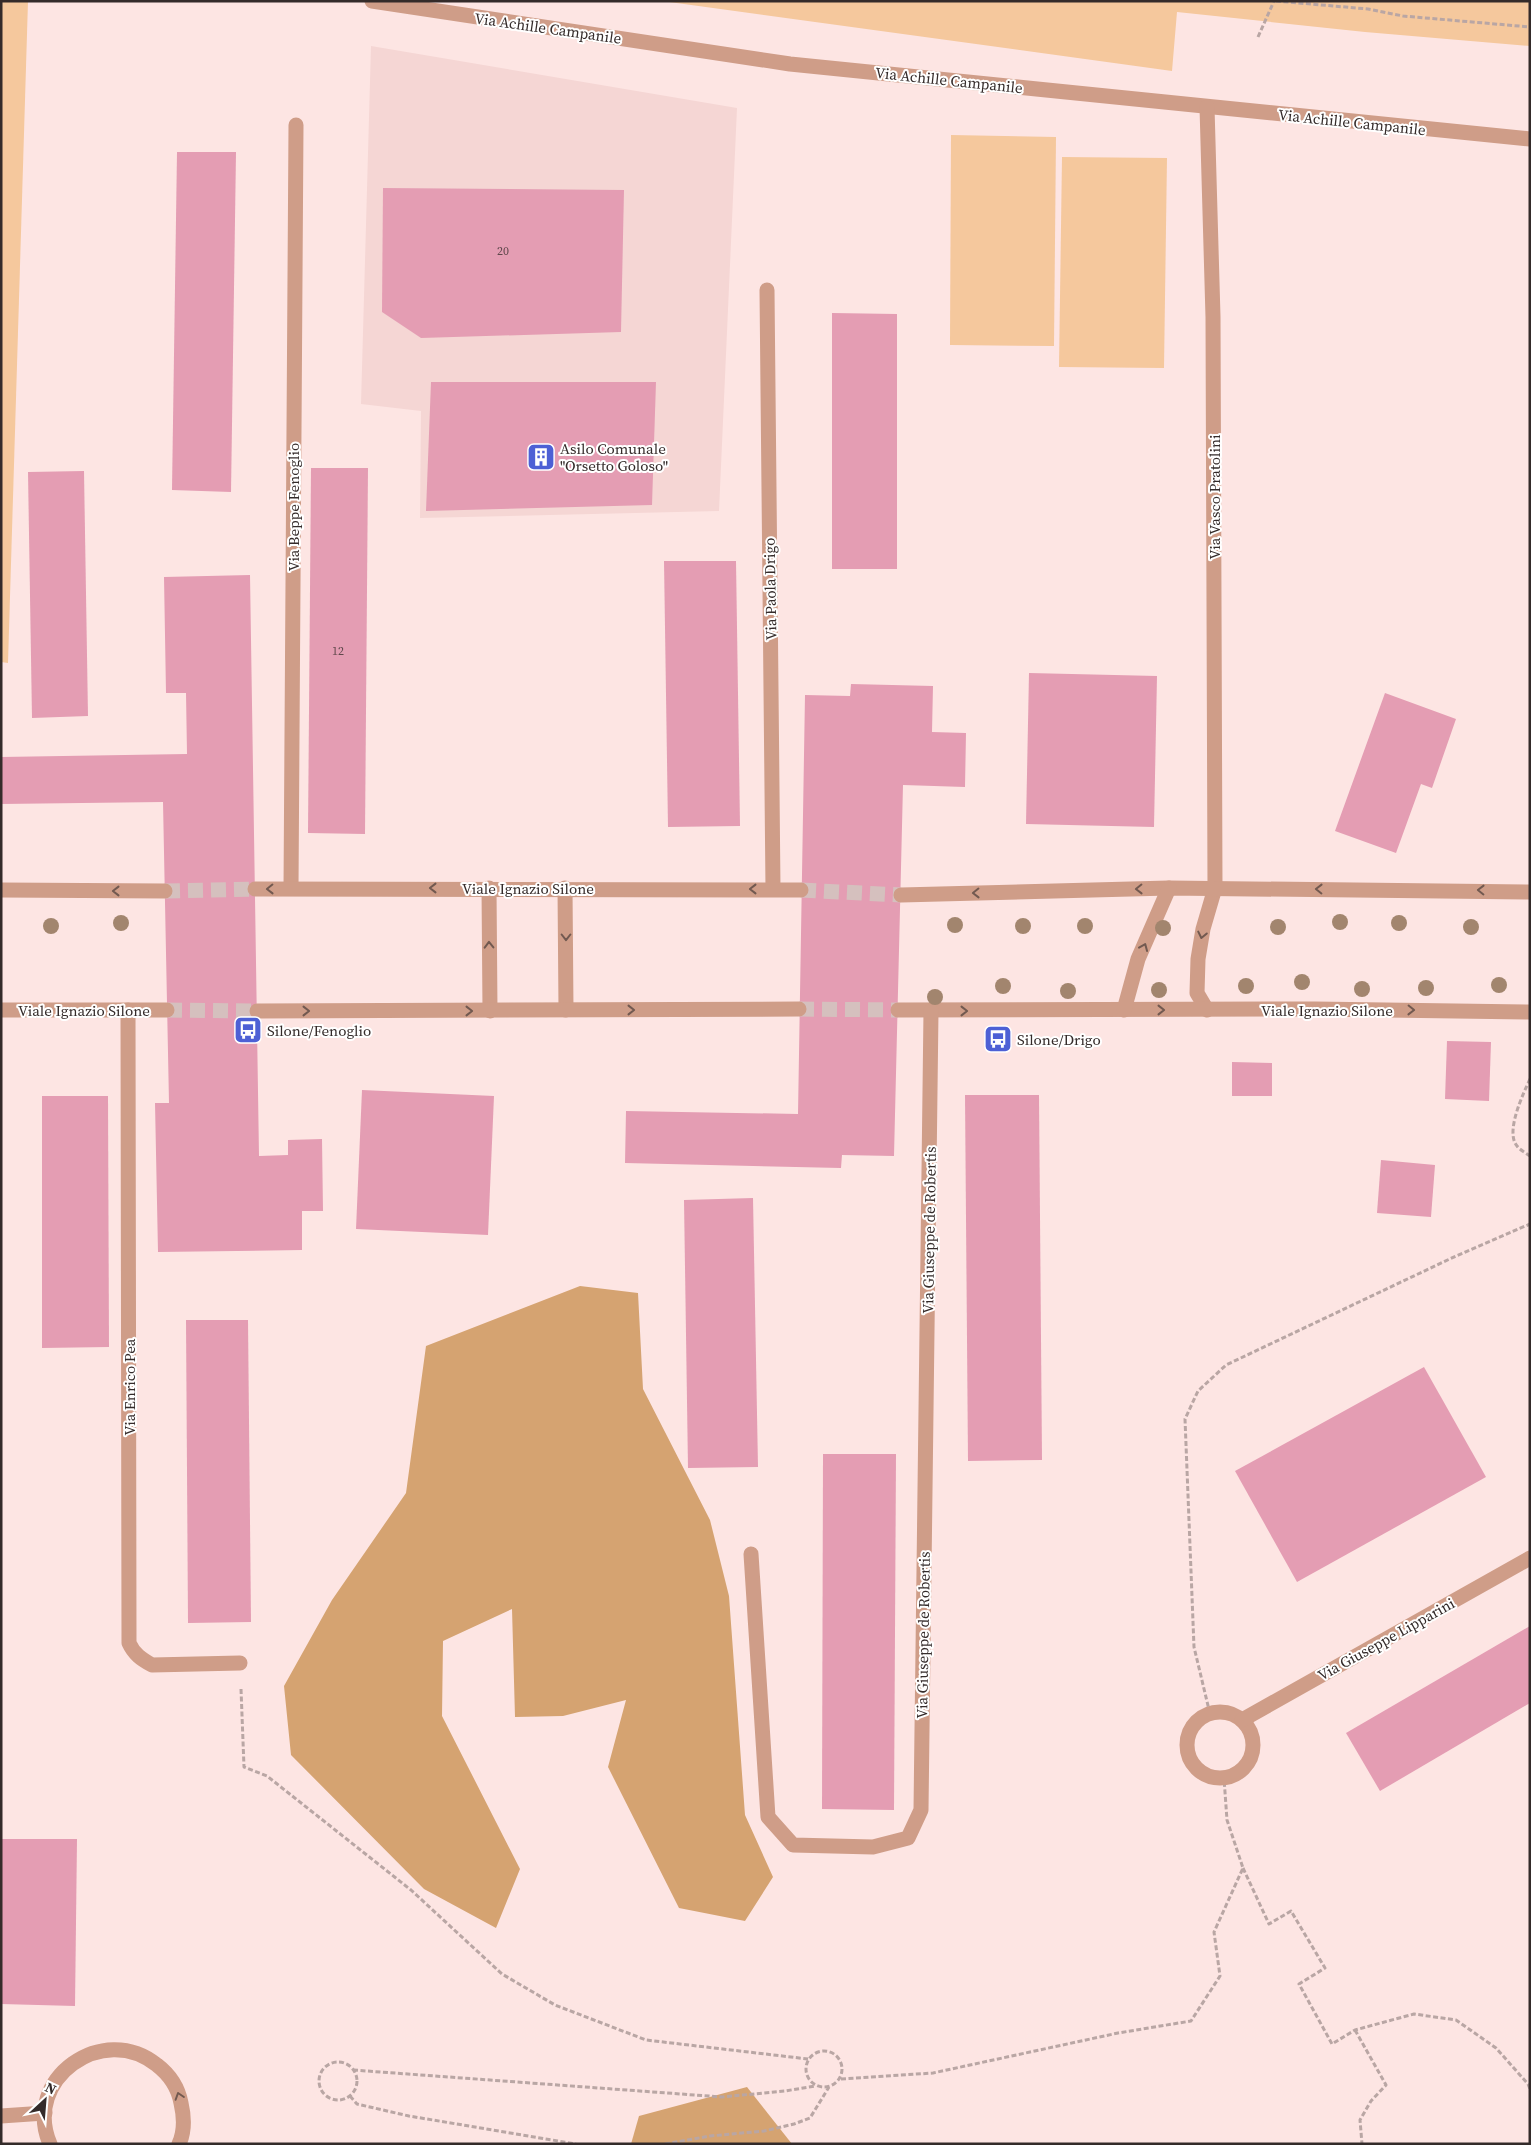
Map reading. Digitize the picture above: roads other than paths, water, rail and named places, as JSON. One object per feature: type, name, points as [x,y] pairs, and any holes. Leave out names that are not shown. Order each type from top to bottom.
[{"type":"street","name":"Via Achille Campanile","points":[[372,1],[790,64],[1530,140]]},
{"type":"street","name":"Via Vasco Pratolini","points":[[1207,107],[1213,317],[1215,888],[1203,929],[1198,959],[1197,994],[1208,1010]]},
{"type":"street","name":"Via Beppe Fenoglio","points":[[291,888],[296,125]]},
{"type":"street","name":"Via Paola Drigo","points":[[768,290],[773,888]]},
{"type":"street","points":[[489,888],[490,1011]]},
{"type":"street","points":[[565,888],[566,1010]]},
{"type":"street","name":"Viale Ignazio Silone","points":[[255,889],[773,888],[801,890]]},
{"type":"street","points":[[1124,1010],[1138,959],[1168,888]]},
{"type":"street","points":[[901,895],[1168,888],[1530,892]]},
{"type":"street","points":[[1,890],[165,891]]},
{"type":"street","points":[[257,1011],[799,1009]]},
{"type":"street","name":"Viale Ignazio Silone","points":[[898,1010],[1315,1009],[1530,1012]]},
{"type":"street","name":"Viale Ignazio Silone","points":[[1,1010],[167,1010]]},
{"type":"street","name":"Via Enrico Pea","points":[[128,1010],[129,1643],[133,1652],[152,1665],[240,1663]]},
{"type":"street","name":"Via Giuseppe de Robertis","points":[[751,1554],[768,1817],[793,1845],[873,1847],[908,1838],[921,1810],[931,1011]]},
{"type":"street","name":"Via Giuseppe Lipparini","points":[[1242,1720],[1530,1558]]},
{"type":"street","points":[[1226,1713],[1242,1720],[1250,1730],[1253,1742],[1252,1755],[1246,1766],[1236,1774],[1224,1778],[1212,1778],[1192,1764],[1188,1752],[1188,1740],[1192,1728],[1200,1719],[1210,1714],[1226,1713]]},
{"type":"street","points":[[50,2144],[44,2113],[50,2090],[63,2071],[82,2056],[103,2049],[127,2050],[149,2058],[167,2073],[179,2093],[184,2116],[179,2144]]},
{"type":"street","points":[[1,2116],[44,2113]]},
{"type":"tunnel","points":[[165,891],[255,889]]},
{"type":"tunnel","points":[[801,890],[901,895]]},
{"type":"tunnel","points":[[799,1009],[898,1010]]},
{"type":"tunnel","points":[[167,1010],[257,1011]]},
{"type":"place","name":"Asilo Comunale \"Orsetto Goloso\"","points":[[541,457]]},
{"type":"place","name":"Silone/Fenoglio","points":[[248,1030]]},
{"type":"place","name":"Silone/Drigo","points":[[998,1039]]}]
